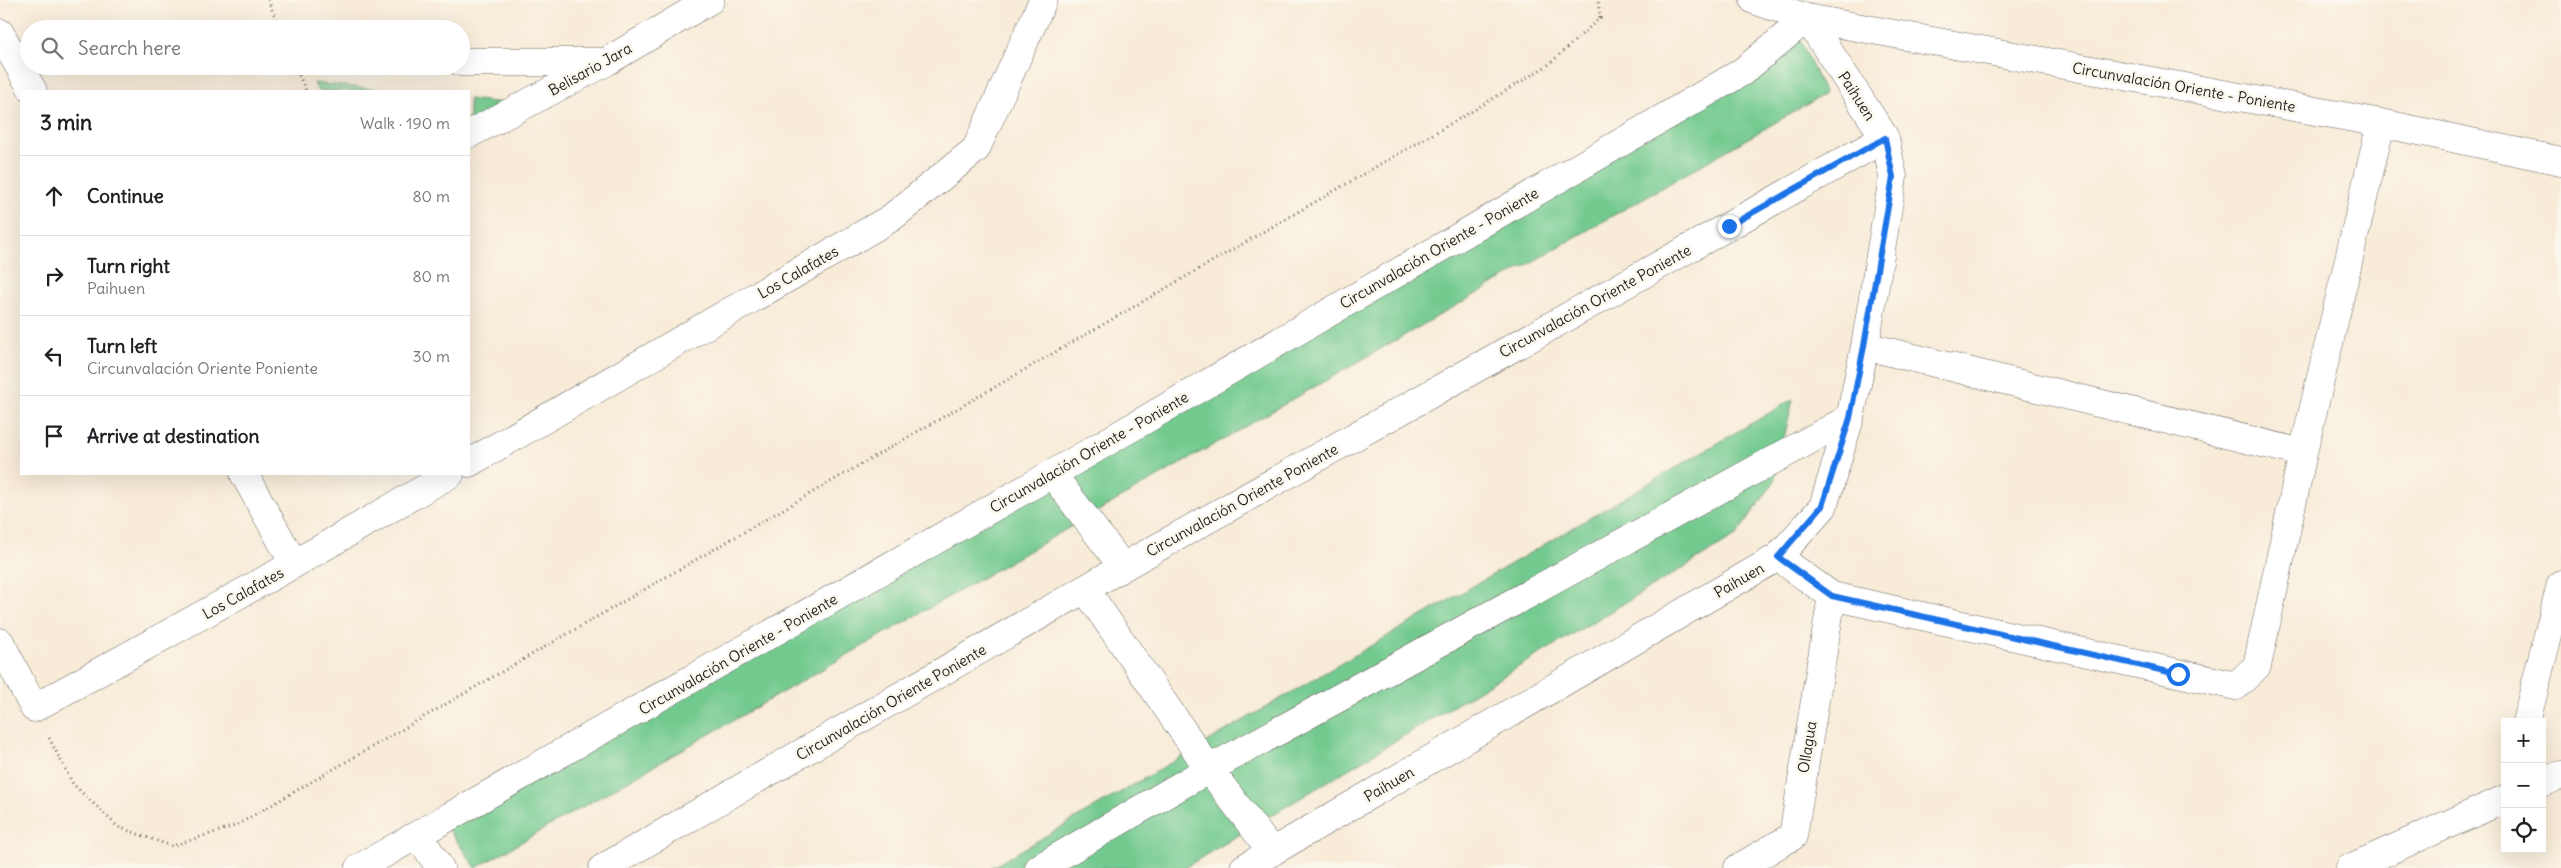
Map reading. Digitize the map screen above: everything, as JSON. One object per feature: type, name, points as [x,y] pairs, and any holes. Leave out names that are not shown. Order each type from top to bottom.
[{"type":"street","name":"Belisario Jara","points":[[470,133],[606,62],[710,0]]},
{"type":"street","name":"Los Calafates","points":[[470,462],[891,218],[976,149],[1044,0]]},
{"type":"street","name":"Circunvalación Oriente - Poniente","points":[[1754,0],[1807,18],[2381,123],[2561,160]]},
{"type":"street","name":"Circunvalación Oriente - Poniente","points":[[359,868],[419,836],[1052,474],[1742,72],[1807,18]]},
{"type":"street","name":"Paihuen","points":[[1244,868],[1778,557],[1822,506],[1850,418],[1893,177],[1885,138],[1807,18]]},
{"type":"street","points":[[0,33],[20,69]]},
{"type":"street","points":[[470,62],[606,62]]},
{"type":"street","points":[[23,75],[31,90]]},
{"type":"street","points":[[1778,557],[1832,596],[2236,686],[2257,666],[2303,453],[2381,123]]},
{"type":"street","name":"Circunvalación Oriente Poniente","points":[[603,868],[1123,567],[1885,138]]},
{"type":"street","points":[[1864,346],[2303,453]]},
{"type":"street","points":[[1039,868],[1210,769],[1850,418]]},
{"type":"street","points":[[1052,474],[1123,567]]},
{"type":"street","points":[[245,475],[294,564]]},
{"type":"street","name":"Los Calafates","points":[[34,708],[294,564],[448,475]]},
{"type":"street","points":[[2527,718],[2561,584]]},
{"type":"street","points":[[1086,590],[1210,769],[1272,852]]},
{"type":"street","name":"Ollagua","points":[[1738,868],[1793,836],[1832,596]]},
{"type":"street","points":[[0,642],[34,708]]},
{"type":"street","points":[[2546,781],[2561,774]]},
{"type":"street","points":[[2350,868],[2501,801]]},
{"type":"street","points":[[419,836],[440,868]]},
{"type":"path","points":[[268,0],[276,20]]},
{"type":"path","points":[[34,708],[73,784],[118,827],[172,846],[235,826],[1476,109],[1548,65],[1600,18],[1598,0]]},
{"type":"path","points":[[299,75],[306,90]]},
{"type":"green space","points":[[1798,35],[1825,94],[476,868],[437,814]]},
{"type":"green space","points":[[314,83],[385,90],[318,90]]},
{"type":"green space","points":[[470,99],[539,107],[470,142]]},
{"type":"green space","points":[[1793,399],[1774,482],[1736,536],[1184,868],[991,868]]},
{"type":"route","points":[[1729,226],[1885,138],[1893,177],[1850,418],[1822,506],[1778,557],[1832,596],[2178,674]]}]
